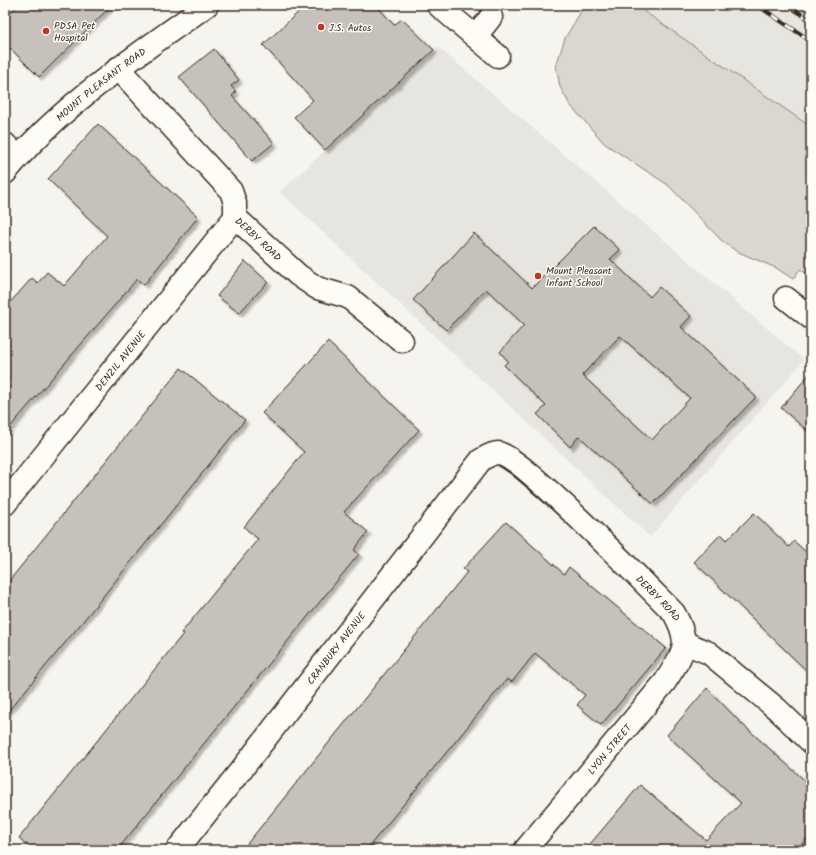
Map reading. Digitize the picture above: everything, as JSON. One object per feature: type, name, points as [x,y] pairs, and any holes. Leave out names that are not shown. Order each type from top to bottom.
[{"type":"street","name":"MOUNT PLEASANT ROAD","points":[[9,158],[118,68],[207,5]]},
{"type":"street","points":[[438,5],[498,56]]},
{"type":"street","points":[[476,36],[491,18]]},
{"type":"street","name":"DERBY ROAD","points":[[118,68],[231,191],[235,203],[235,217],[298,275],[317,288],[348,298],[402,341]]},
{"type":"street","name":"DENZIL AVENUE","points":[[5,504],[235,217]]},
{"type":"street","points":[[786,298],[811,318]]},
{"type":"street","name":"DERBY ROAD","points":[[499,453],[511,459],[553,494],[674,612],[683,628],[684,643]]},
{"type":"street","name":"CRANBURY AVENUE","points":[[177,850],[249,760],[481,460],[491,454],[499,453]]},
{"type":"street","points":[[684,643],[709,653],[777,709],[811,742]]},
{"type":"street","name":"LYON STREET","points":[[525,850],[665,682],[681,657],[684,643]]},
{"type":"shaded area","points":[[585,5],[635,5],[811,127],[811,277],[800,269],[793,279],[776,268],[736,251],[722,241],[668,185],[605,144],[570,105],[560,87],[556,66],[565,38]]},
{"type":"shaded area","points":[[635,5],[811,5],[811,127]]},
{"type":"shaded area","name":"Mount Pleasant Infant School","points":[[438,47],[804,360],[650,537],[280,192]]},
{"type":"building","name":"PDSA Pet Hospital","points":[[18,5],[112,5],[39,77],[5,43],[5,18]]},
{"type":"building","points":[[306,5],[376,5],[394,25],[402,19],[434,50],[325,150],[294,117],[313,100],[263,45]]},
{"type":"building","points":[[214,49],[239,80],[231,86],[236,92],[232,96],[274,143],[252,161],[179,77]]},
{"type":"building","points":[[98,124],[198,217],[144,285],[137,279],[5,433],[5,308],[32,278],[38,283],[47,272],[64,286],[107,236],[48,179]]},
{"type":"building","points":[[594,226],[620,250],[610,259],[650,297],[659,287],[691,316],[681,327],[756,397],[653,504],[579,436],[570,447],[537,414],[546,406],[504,365],[508,361],[500,352],[524,325],[486,289],[446,330],[413,300],[474,233],[532,288]],"holes":[[[620,336],[690,398],[652,440],[582,375]]]},
{"type":"building","points":[[245,261],[268,282],[239,313],[217,296]]},
{"type":"building","points":[[328,342],[419,430],[344,512],[368,532],[354,550],[359,554],[117,850],[33,850],[19,838],[183,634],[181,633],[258,539],[244,527],[304,452],[262,413]]},
{"type":"building","points":[[181,368],[245,420],[84,620],[5,715],[5,586]]},
{"type":"building","points":[[811,372],[811,434],[781,408]]},
{"type":"building","points":[[754,513],[789,547],[794,541],[811,557],[811,675],[694,562],[721,534],[727,540]]},
{"type":"building","points":[[506,522],[564,574],[569,567],[666,648],[601,725],[577,705],[585,695],[535,653],[512,682],[507,679],[366,850],[242,850],[467,572],[463,569]]},
{"type":"building","points":[[707,688],[742,724],[811,786],[811,834],[796,850],[585,850],[640,785],[706,840],[741,803],[667,735]]},
{"type":"railway","points":[[757,5],[811,41]]},
{"type":"railway","points":[[788,5],[811,21]]},
{"type":"place","name":"J.S. Autos","points":[[321,27]]},
{"type":"place","name":"PDSA Pet Hospital","points":[[46,31]]},
{"type":"place","name":"Mount Pleasant Infant School","points":[[538,276]]}]
